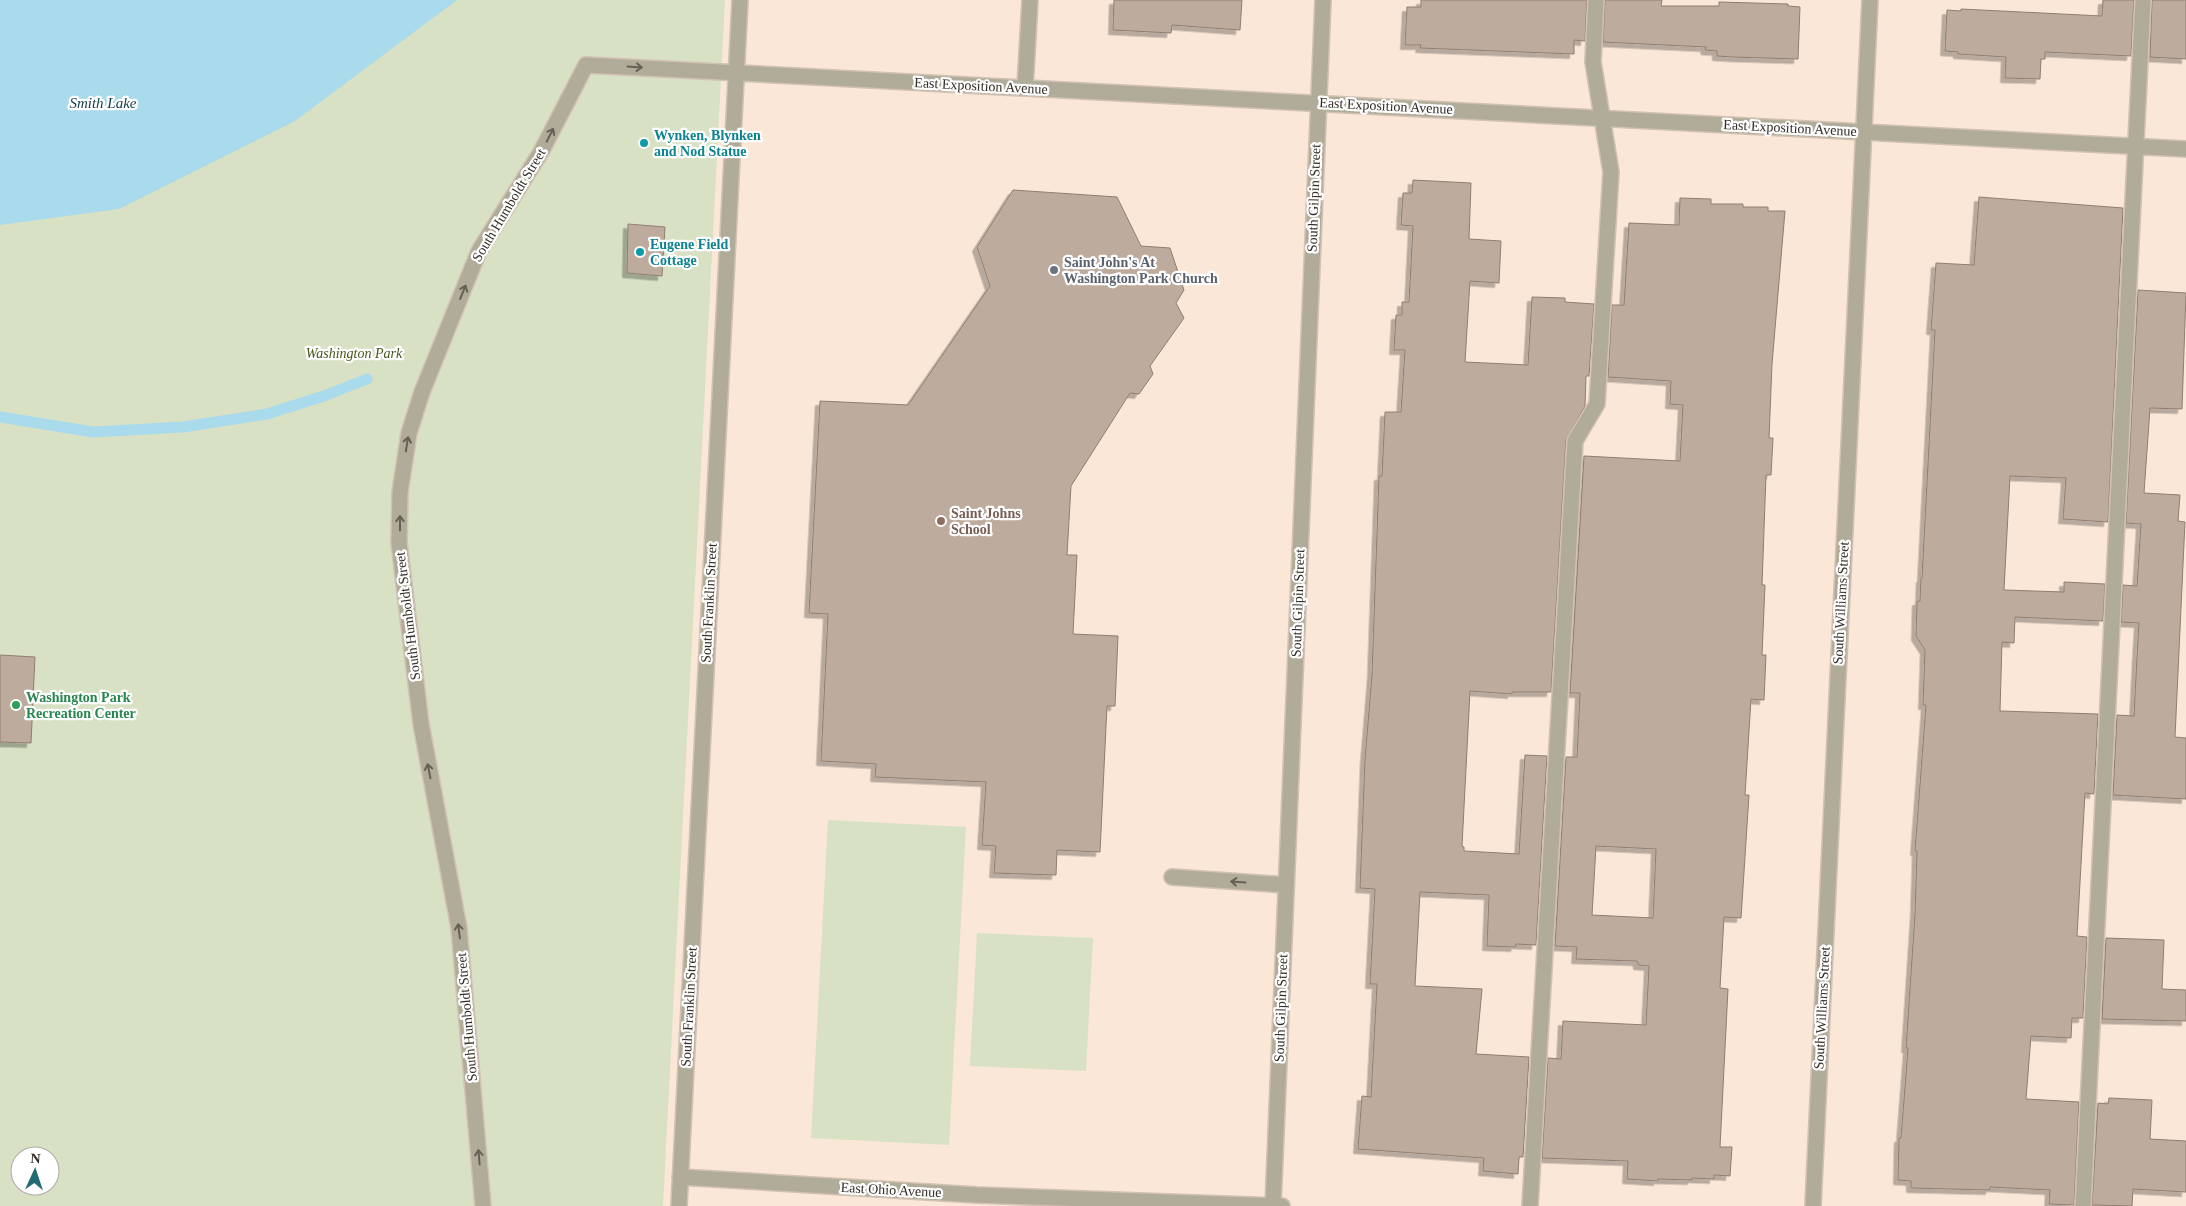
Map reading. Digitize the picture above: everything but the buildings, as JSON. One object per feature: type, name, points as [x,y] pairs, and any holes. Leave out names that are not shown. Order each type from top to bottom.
[{"type":"street","name":"South Franklin Street","points":[[679,1206],[740,0]]},
{"type":"street","points":[[1025,88],[1030,0]]},
{"type":"street","name":"South Gilpin Street","points":[[1273,1206],[1323,0]]},
{"type":"street","points":[[1530,1206],[1575,441],[1597,404],[1611,172],[1593,62],[1596,0]]},
{"type":"street","name":"South Williams Street","points":[[1813,1206],[1870,0]]},
{"type":"street","points":[[2083,1206],[2142,0]]},
{"type":"street","name":"East Exposition Avenue","points":[[586,64],[736,74],[2186,149]]},
{"type":"street","name":"South Humboldt Street","points":[[483,1206],[459,928],[421,724],[400,543],[400,492],[409,433],[422,392],[479,251],[541,152],[586,64]]},
{"type":"street","points":[[1172,877],[1286,885]]},
{"type":"street","name":"East Ohio Avenue","points":[[680,1177],[977,1200],[1282,1206]]},
{"type":"green space","name":"Washington Park","points":[[0,0],[725,0],[663,1206],[0,1206]]},
{"type":"green space","points":[[828,820],[966,827],[949,1145],[811,1138]]},
{"type":"green space","points":[[977,933],[1093,938],[1086,1071],[970,1066]]},
{"type":"water","name":"Smith Lake","points":[[0,0],[457,0],[295,121],[119,209],[0,225]]},
{"type":"waterway","points":[[0,417],[93,432],[183,427],[267,414],[324,396],[367,379]]},
{"type":"place","name":"Wynken, Blynken and Nod Statue","points":[[644,143]]},
{"type":"place","name":"Eugene Field Cottage","points":[[640,252]]},
{"type":"place","name":"Saint John's At Washington Park Church","points":[[1054,270]]},
{"type":"place","name":"Saint Johns School","points":[[941,521]]},
{"type":"place","name":"Washington Park Recreation Center","points":[[16,705]]}]
